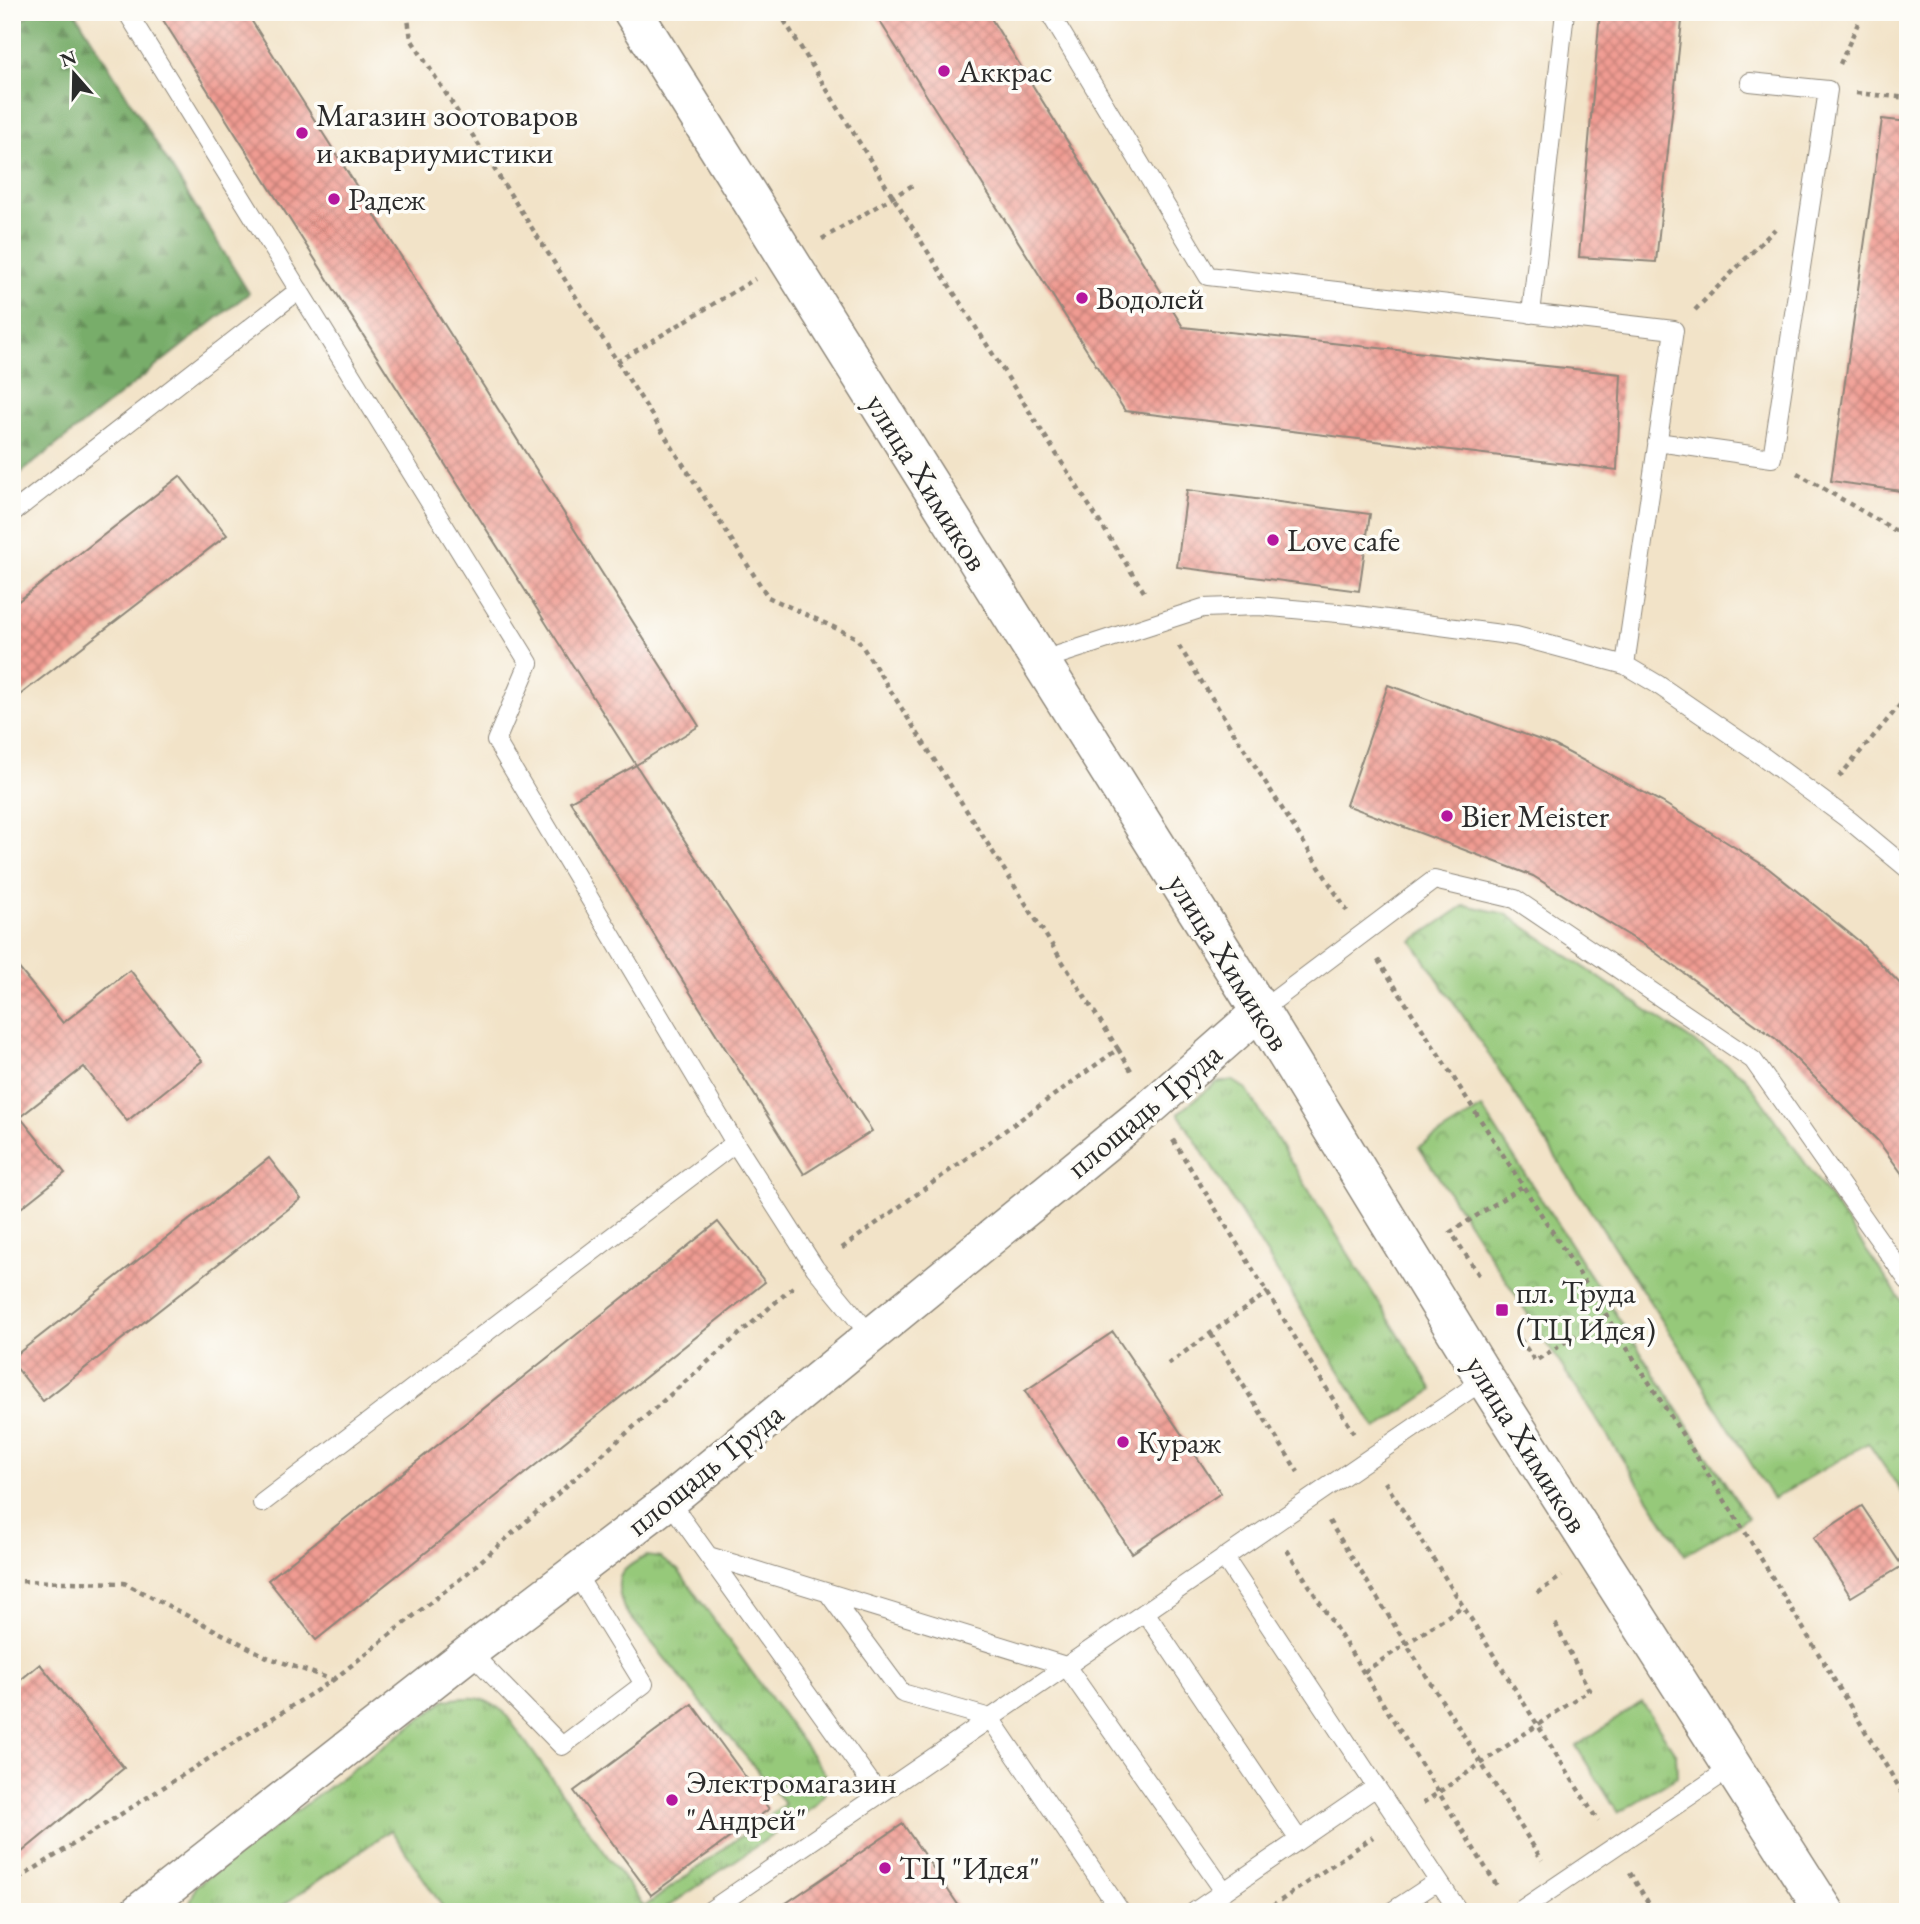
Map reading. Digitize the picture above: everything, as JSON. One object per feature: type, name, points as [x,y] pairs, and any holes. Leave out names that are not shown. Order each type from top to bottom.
[{"type":"street","name":"улица Химиков","points":[[633,12],[1260,1011],[1485,1379],[1825,1912]]},
{"type":"street","name":"площадь Труда","points":[[142,1911],[470,1652],[669,1501],[1141,1115],[1260,1011]]},
{"type":"lane","points":[[127,12],[529,663],[496,741],[735,1143],[815,1268],[871,1336]]},
{"type":"lane","points":[[1049,12],[1208,276],[1674,330],[1625,665]]},
{"type":"lane","points":[[1531,314],[1566,12]]},
{"type":"lane","points":[[1657,442],[1772,458],[1828,90],[1750,82]]},
{"type":"lane","points":[[12,513],[299,290]]},
{"type":"lane","points":[[1040,660],[1203,608],[1259,606],[1349,614],[1516,636],[1625,665],[1657,684],[1820,799],[1908,869]]},
{"type":"lane","points":[[1260,1011],[1434,880],[1515,899],[1753,1060],[1908,1281]]},
{"type":"lane","points":[[262,1503],[735,1143]]},
{"type":"lane","points":[[708,1912],[1485,1379]]},
{"type":"lane","points":[[669,1501],[879,1794]]},
{"type":"lane","points":[[709,1556],[1066,1666],[1224,1892]]},
{"type":"lane","points":[[1224,1557],[1459,1912]]},
{"type":"lane","points":[[470,1652],[562,1746],[634,1692],[644,1684],[575,1572]]},
{"type":"lane","points":[[828,1593],[902,1693],[990,1718],[1122,1912]]},
{"type":"lane","points":[[1145,1612],[1299,1840]]},
{"type":"lane","points":[[1518,1912],[1734,1766]]},
{"type":"lane","points":[[1194,1912],[1376,1787]]},
{"type":"lane","points":[[1391,1912],[1438,1881]]},
{"type":"path","points":[[12,1883],[333,1680],[466,1575],[815,1268],[1118,1049],[857,638],[768,597],[411,39],[407,12]]},
{"type":"path","points":[[1863,12],[1828,90],[1908,98]]},
{"type":"path","points":[[1674,330],[1812,192]]},
{"type":"path","points":[[1772,458],[1908,538]]},
{"type":"path","points":[[1820,799],[1900,705],[1908,685]]},
{"type":"path","points":[[1479,1275],[1451,1232],[1523,1186]]},
{"type":"path","points":[[1168,1364],[1268,1292]]},
{"type":"path","points":[[1520,1339],[1535,1361],[1606,1317]]},
{"type":"path","points":[[1211,1334],[1558,1885]]},
{"type":"path","points":[[1271,1525],[1499,1890]]},
{"type":"path","points":[[12,1581],[124,1583],[267,1657],[333,1680]]},
{"type":"path","points":[[1363,1672],[1463,1606]]},
{"type":"path","points":[[1537,1724],[1589,1690],[1554,1621]]},
{"type":"path","points":[[1614,1847],[1654,1912]]},
{"type":"green space","points":[[32,12],[75,12],[249,293],[12,480],[12,28]]},
{"type":"green space","points":[[1465,905],[1506,914],[1745,1077],[1908,1310],[1908,1501],[1868,1443],[1773,1499],[1678,1345],[1412,941]]},
{"type":"green space","points":[[1232,1080],[1246,1089],[1433,1390],[1376,1429],[1178,1113],[1216,1083]]},
{"type":"green space","points":[[1482,1108],[1748,1518],[1685,1555],[1419,1147]]},
{"type":"green space","points":[[647,1556],[660,1558],[678,1570],[826,1775],[825,1793],[815,1806],[660,1912],[446,1912],[391,1830],[273,1912],[192,1912],[190,1903],[196,1886],[446,1700],[477,1698],[504,1712],[644,1907],[785,1804],[624,1609],[619,1590],[621,1576],[630,1566]]},
{"type":"green space","points":[[1642,1702],[1676,1754],[1677,1777],[1618,1813],[1576,1746]]},
{"type":"building","points":[[158,12],[246,12],[699,726],[636,765]]},
{"type":"building","points":[[874,12],[987,12],[1183,327],[1621,374],[1617,470],[1125,411]]},
{"type":"building","points":[[1600,12],[1683,12],[1656,262],[1579,257]]},
{"type":"building","points":[[1882,119],[1908,122],[1908,492],[1831,481]]},
{"type":"building","points":[[180,476],[227,535],[12,701],[12,606]]},
{"type":"building","name":"Love cafe","points":[[1187,490],[1370,514],[1359,591],[1177,567]]},
{"type":"building","points":[[1388,685],[1554,745],[1662,802],[1768,868],[1859,941],[1908,992],[1908,1182],[1878,1141],[1776,1039],[1649,948],[1533,876],[1346,805]]},
{"type":"building","points":[[636,765],[872,1131],[804,1174],[570,801]]},
{"type":"building","points":[[17,966],[63,1023],[130,970],[202,1061],[127,1121],[84,1067],[20,1117],[65,1173],[12,1215],[12,970]]},
{"type":"building","points":[[269,1158],[301,1199],[43,1401],[12,1362],[12,1358]]},
{"type":"building","points":[[718,1222],[765,1282],[316,1640],[268,1580]]},
{"type":"building","name":"Кураж","points":[[1113,1332],[1221,1493],[1132,1553],[1025,1391]]},
{"type":"building","points":[[1862,1506],[1902,1566],[1851,1597],[1813,1538]]},
{"type":"building","points":[[40,1664],[124,1768],[17,1856],[12,1850],[12,1687]]},
{"type":"building","name":"Электромагазин \"Андрей\"","points":[[692,1704],[769,1809],[651,1895],[574,1791]]},
{"type":"building","name":"ТЦ \"Идея\"","points":[[903,1824],[963,1912],[773,1912]]},
{"type":"place","name":"Аккрас","points":[[944,71]]},
{"type":"place","name":"Магазин зоотоваров и аквариумистики","points":[[302,133]]},
{"type":"place","name":"Радеж","points":[[334,199]]},
{"type":"place","name":"Водолей","points":[[1082,298]]},
{"type":"place","name":"Love cafe","points":[[1273,540]]},
{"type":"place","name":"Bier Meister","points":[[1447,816]]},
{"type":"place","name":"пл. Труда (ТЦ Идея)","points":[[1502,1310]]},
{"type":"place","name":"Кураж","points":[[1123,1442]]},
{"type":"place","name":"Электромагазин \"Андрей\"","points":[[672,1800]]},
{"type":"place","name":"ТЦ \"Идея\"","points":[[885,1868]]}]
